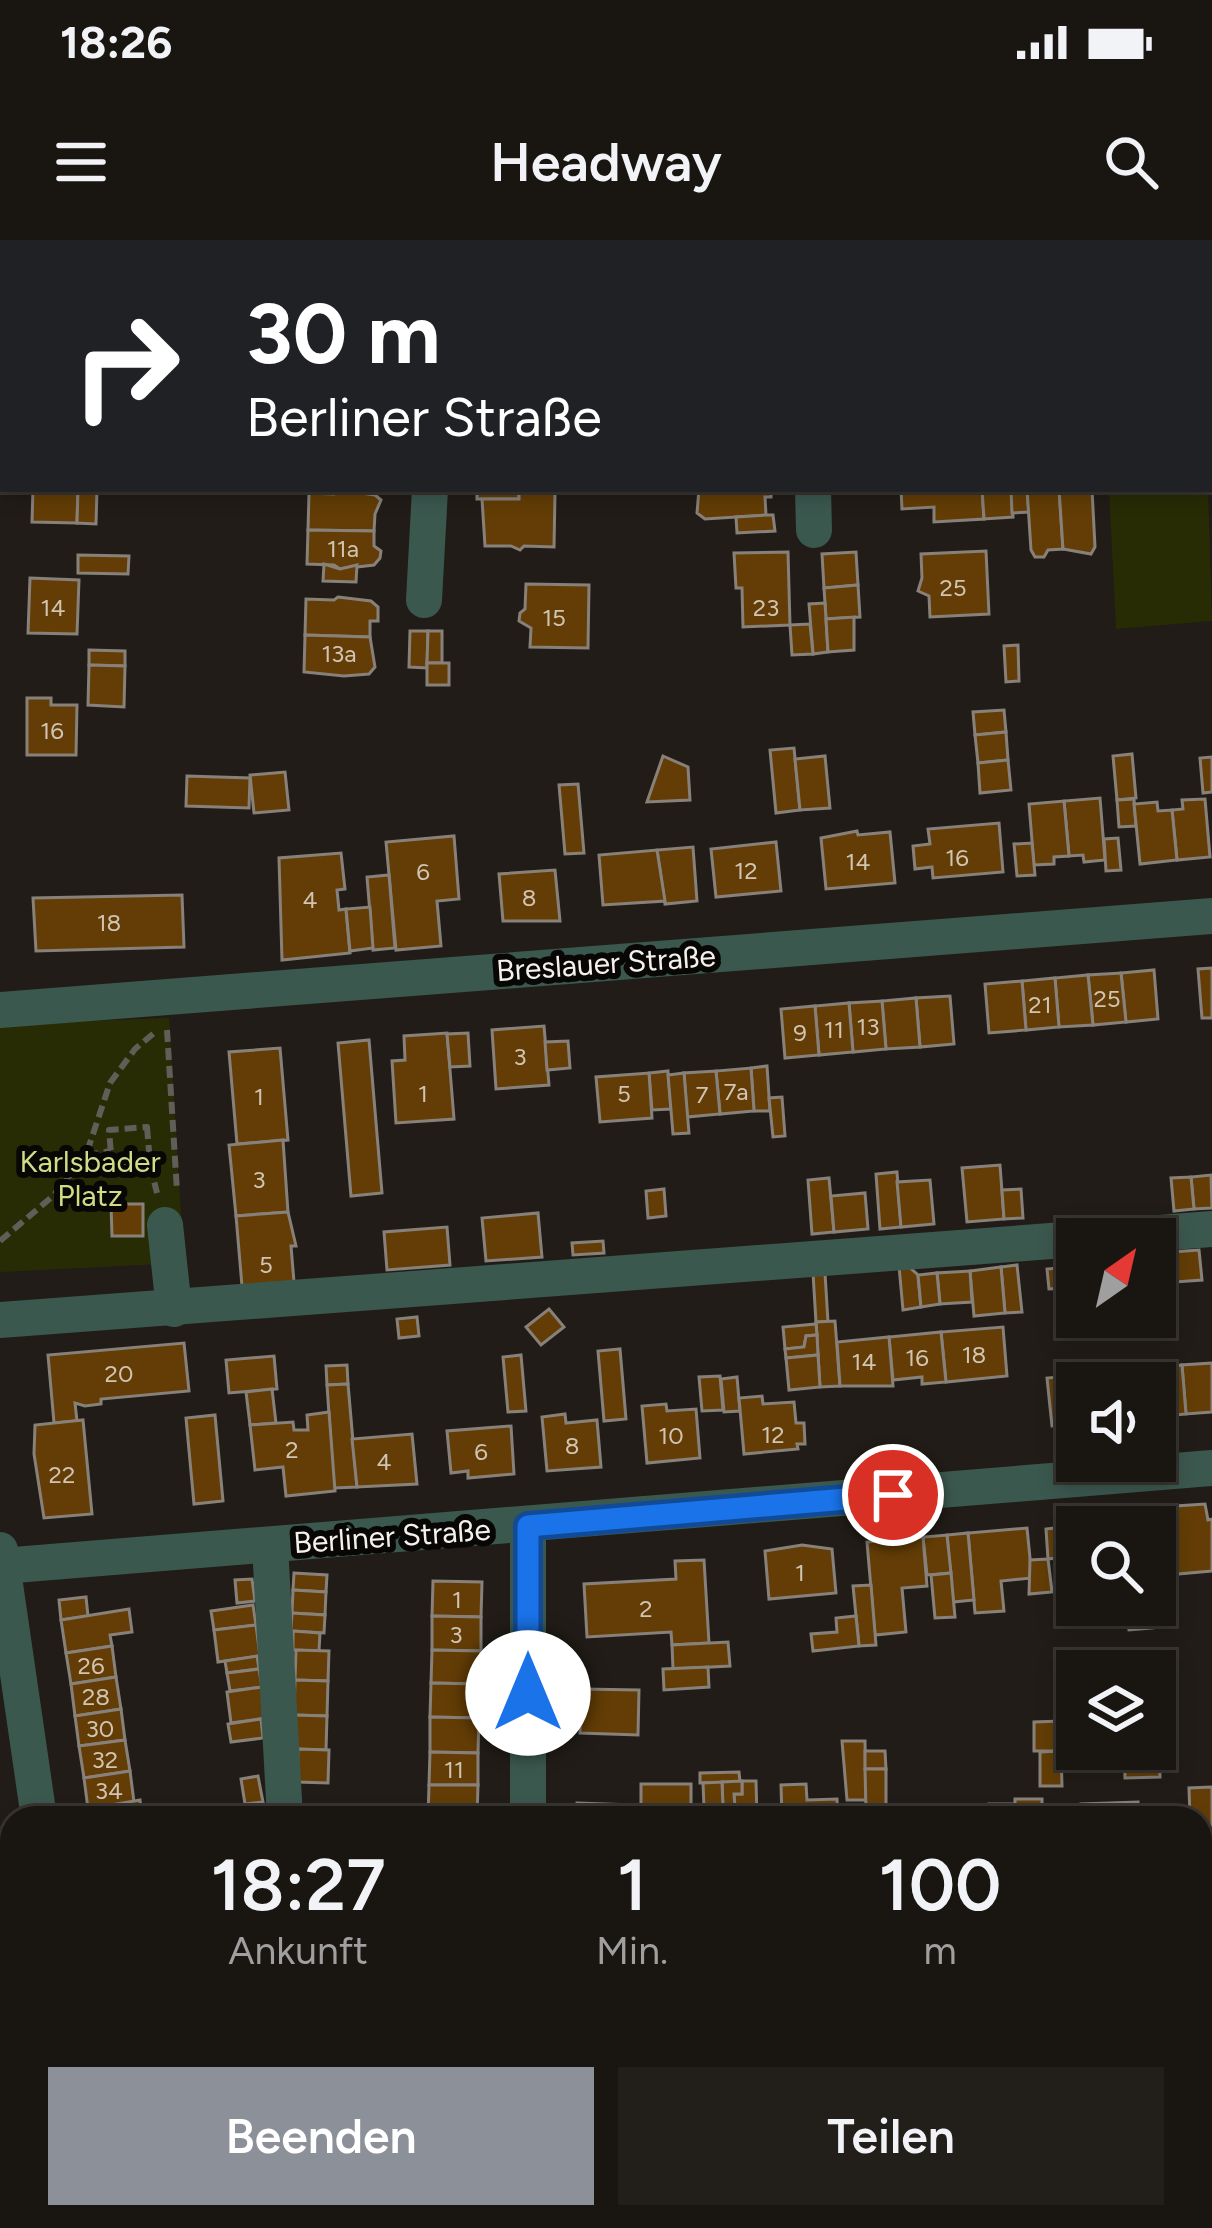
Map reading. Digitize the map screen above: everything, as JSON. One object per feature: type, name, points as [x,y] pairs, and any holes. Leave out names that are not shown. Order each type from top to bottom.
[{"type":"street","points":[[424,599],[430,492]]},
{"type":"street","points":[[813,492],[814,530]]},
{"type":"street","name":"Breslauer Straße","points":[[0,1010],[1212,916]]},
{"type":"street","points":[[172,1219],[174,1309]]},
{"type":"street","points":[[1176,1232],[1212,1229]]},
{"type":"street","points":[[0,1320],[1056,1241]]},
{"type":"street","name":"Berliner Straße","points":[[1,1558],[270,1546],[1212,1468]]},
{"type":"street","points":[[528,1526],[528,1806]]},
{"type":"street","points":[[270,1546],[284,1806]]},
{"type":"street","points":[[1,1558],[7,1626],[37,1806]]},
{"type":"path","points":[[0,1241],[53,1196],[86,1155],[110,1083],[135,1049],[166,1024],[172,1219]]},
{"type":"path","points":[[147,1127],[150,1163],[112,1166],[111,1151],[109,1130],[147,1127]]},
{"type":"path","points":[[86,1155],[111,1151]]},
{"type":"green space","points":[[1109,492],[1208,492],[1212,621],[1116,629]]},
{"type":"green space","name":"Karlsbader Platz","points":[[169,1018],[184,1263],[0,1272],[0,1024]]},
{"type":"building","points":[[33,492],[78,492],[77,523],[32,522]]},
{"type":"building","points":[[78,492],[97,492],[96,524],[77,523]]},
{"type":"building","points":[[355,492],[381,500],[374,531],[308,530],[309,493]]},
{"type":"building","points":[[477,492],[519,492],[519,499],[477,499]]},
{"type":"building","points":[[699,492],[771,492],[771,497],[765,497],[766,515],[705,519],[697,513]]},
{"type":"building","points":[[901,492],[982,492],[984,519],[934,522],[934,507],[902,509]]},
{"type":"building","points":[[982,492],[1011,492],[1013,517],[984,519]]},
{"type":"building","points":[[1011,492],[1027,492],[1029,512],[1012,513]]},
{"type":"building","points":[[1027,492],[1059,492],[1063,549],[1048,550],[1044,557],[1035,557]]},
{"type":"building","points":[[1059,492],[1092,492],[1095,547],[1091,554],[1063,549]]},
{"type":"building","points":[[519,493],[555,493],[554,547],[485,546],[482,499],[519,499]]},
{"type":"building","points":[[773,515],[775,531],[737,533],[736,517]]},
{"type":"building","points":[[308,530],[374,531],[380,558],[374,565],[340,569],[307,564]]},
{"type":"building","points":[[986,551],[989,614],[930,617],[929,596],[918,591],[921,554]]},
{"type":"building","points":[[788,552],[790,625],[743,627],[742,588],[736,588],[734,553]]},
{"type":"building","points":[[856,552],[858,585],[824,588],[822,554]]},
{"type":"building","points":[[78,555],[129,556],[128,574],[78,573]]},
{"type":"building","points":[[324,564],[340,569],[357,565],[356,582],[323,581]]},
{"type":"building","points":[[30,578],[79,580],[77,634],[28,633]]},
{"type":"building","points":[[526,584],[589,585],[588,648],[530,647],[531,628],[519,621],[525,609]]},
{"type":"building","points":[[858,585],[860,617],[826,619],[824,588]]},
{"type":"building","points":[[306,599],[371,601],[378,607],[378,621],[370,621],[370,637],[305,635]]},
{"type":"building","points":[[825,603],[828,652],[813,654],[809,604]]},
{"type":"building","points":[[854,617],[854,650],[828,652],[826,619]]},
{"type":"building","points":[[810,624],[813,654],[792,655],[790,625]]},
{"type":"building","points":[[410,631],[428,631],[427,668],[409,667]]},
{"type":"building","points":[[428,631],[442,631],[442,663],[427,663]]},
{"type":"building","points":[[305,635],[370,637],[375,667],[369,674],[344,676],[304,672]]},
{"type":"building","points":[[1018,645],[1019,681],[1006,682],[1004,646]]},
{"type":"building","points":[[89,650],[125,651],[125,666],[89,665]]},
{"type":"building","points":[[427,663],[449,663],[449,685],[427,685]]},
{"type":"building","points":[[89,665],[125,666],[124,707],[88,705]]},
{"type":"building","points":[[27,698],[51,698],[51,705],[77,705],[76,755],[27,755]]},
{"type":"building","points":[[1004,710],[1006,732],[975,735],[973,712]]},
{"type":"building","points":[[1006,732],[1008,760],[978,763],[975,735]]},
{"type":"building","points":[[794,748],[800,810],[776,813],[770,750]]},
{"type":"building","points":[[1132,754],[1136,798],[1117,800],[1113,756]]},
{"type":"building","points":[[663,756],[688,767],[690,800],[647,802]]},
{"type":"building","points":[[825,756],[830,808],[800,810],[795,759]]},
{"type":"building","points":[[1212,757],[1212,792],[1203,793],[1200,758]]},
{"type":"building","points":[[1008,760],[1011,790],[980,793],[978,763]]},
{"type":"building","points":[[285,772],[289,810],[254,813],[250,775]]},
{"type":"building","points":[[187,776],[250,778],[249,808],[186,806]]},
{"type":"building","points":[[578,784],[584,853],[565,854],[559,785]]},
{"type":"building","points":[[1100,798],[1105,860],[1084,862],[1083,855],[1069,856],[1064,801]]},
{"type":"building","points":[[1134,799],[1136,826],[1119,827],[1117,800]]},
{"type":"building","points":[[1205,799],[1210,857],[1177,860],[1172,810],[1183,809],[1182,800]]},
{"type":"building","points":[[1064,801],[1069,856],[1054,857],[1054,864],[1034,865],[1029,804]]},
{"type":"building","points":[[1157,802],[1158,811],[1172,810],[1177,860],[1140,864],[1134,804]]},
{"type":"building","points":[[999,823],[1003,872],[933,878],[932,867],[915,869],[913,846],[930,844],[928,829]]},
{"type":"building","points":[[857,831],[858,835],[890,832],[895,883],[826,889],[821,838]]},
{"type":"building","points":[[454,836],[459,899],[437,901],[441,946],[396,950],[386,842]]},
{"type":"building","points":[[1118,838],[1121,870],[1106,871],[1104,839]]},
{"type":"building","points":[[776,842],[781,891],[716,897],[711,849]]},
{"type":"building","points":[[1032,843],[1035,875],[1017,876],[1014,844]]},
{"type":"building","points":[[693,847],[697,901],[665,904],[657,850]]},
{"type":"building","points":[[657,850],[665,901],[603,905],[599,855]]},
{"type":"building","points":[[341,853],[345,889],[337,890],[339,910],[346,909],[350,953],[282,960],[279,858]]},
{"type":"building","points":[[555,870],[560,921],[503,921],[499,874]]},
{"type":"building","points":[[389,875],[395,948],[373,950],[367,877]]},
{"type":"building","points":[[182,895],[184,947],[36,951],[33,898]]},
{"type":"building","points":[[370,907],[373,948],[350,951],[346,909]]},
{"type":"building","points":[[1212,968],[1212,1018],[1202,1018],[1198,969]]},
{"type":"building","points":[[1154,970],[1158,1019],[1126,1022],[1121,973]]},
{"type":"building","points":[[1121,973],[1126,1022],[1093,1025],[1088,975]]},
{"type":"building","points":[[1088,975],[1093,1025],[1059,1027],[1055,978]]},
{"type":"building","points":[[1055,978],[1059,1027],[1026,1030],[1022,981]]},
{"type":"building","points":[[1022,981],[1026,1030],[989,1033],[985,984]]},
{"type":"building","points":[[950,996],[954,1044],[920,1047],[916,998]]},
{"type":"building","points":[[916,998],[920,1047],[886,1049],[882,1001]]},
{"type":"building","points":[[882,1001],[886,1049],[853,1052],[849,1003]]},
{"type":"building","points":[[849,1003],[853,1052],[819,1055],[815,1006]]},
{"type":"building","points":[[815,1006],[819,1055],[785,1058],[781,1009]]},
{"type":"building","points":[[544,1026],[549,1085],[496,1089],[492,1030]]},
{"type":"building","points":[[447,1033],[454,1119],[396,1123],[392,1061],[405,1060],[404,1036]]},
{"type":"building","points":[[468,1033],[470,1066],[450,1067],[447,1034]]},
{"type":"building","points":[[369,1040],[382,1193],[351,1196],[338,1043]]},
{"type":"building","points":[[568,1041],[570,1068],[547,1070],[545,1042]]},
{"type":"building","points":[[280,1048],[288,1140],[237,1144],[229,1052]]},
{"type":"building","points":[[767,1066],[770,1111],[754,1111],[751,1068]]},
{"type":"building","points":[[751,1068],[754,1111],[720,1114],[716,1071]]},
{"type":"building","points":[[668,1071],[671,1109],[652,1110],[649,1073]]},
{"type":"building","points":[[716,1071],[720,1114],[687,1117],[684,1073]]},
{"type":"building","points":[[649,1073],[652,1118],[600,1122],[596,1077]]},
{"type":"building","points":[[684,1073],[689,1133],[673,1134],[668,1075]]},
{"type":"building","points":[[782,1097],[785,1136],[773,1137],[769,1098]]},
{"type":"building","points":[[283,1140],[288,1212],[236,1216],[229,1145]]},
{"type":"building","points":[[1000,1165],[1004,1219],[967,1222],[962,1168]]},
{"type":"building","points":[[897,1172],[901,1227],[880,1229],[876,1174]]},
{"type":"building","points":[[1211,1175],[1212,1208],[1194,1209],[1191,1177]]},
{"type":"building","points":[[1191,1177],[1194,1209],[1174,1211],[1171,1178]]},
{"type":"building","points":[[829,1178],[834,1232],[812,1234],[808,1180]]},
{"type":"building","points":[[930,1180],[934,1224],[901,1227],[897,1182]]},
{"type":"building","points":[[664,1189],[666,1216],[648,1218],[646,1191]]},
{"type":"building","points":[[1021,1189],[1023,1218],[1004,1219],[1002,1190]]},
{"type":"building","points":[[865,1193],[868,1229],[834,1232],[831,1196]]},
{"type":"building","name":"Karlsbader Platz","points":[[111,1204],[143,1204],[143,1236],[112,1236]]},
{"type":"building","points":[[288,1212],[296,1246],[291,1246],[294,1282],[242,1286],[236,1216]]},
{"type":"building","points":[[538,1213],[542,1257],[486,1261],[482,1218]]},
{"type":"building","points":[[447,1227],[450,1265],[387,1270],[384,1232]]},
{"type":"building","points":[[603,1241],[604,1253],[573,1255],[572,1243]]},
{"type":"building","points":[[1199,1250],[1202,1280],[1176,1282],[1176,1252]]},
{"type":"building","points":[[907,1265],[918,1275],[921,1307],[903,1310],[899,1266]]},
{"type":"building","points":[[1017,1265],[1022,1312],[1005,1313],[1001,1267]]},
{"type":"building","points":[[1001,1267],[1005,1313],[974,1316],[970,1271]]},
{"type":"building","points":[[1056,1268],[1056,1289],[1049,1289],[1047,1269]]},
{"type":"building","points":[[970,1271],[972,1302],[940,1304],[937,1273]]},
{"type":"building","points":[[813,1273],[825,1273],[828,1322],[816,1322]]},
{"type":"building","points":[[937,1273],[940,1304],[921,1307],[918,1275]]},
{"type":"building","points":[[549,1309],[564,1327],[541,1345],[526,1327]]},
{"type":"building","points":[[417,1317],[419,1336],[399,1338],[397,1319]]},
{"type":"building","points":[[835,1321],[840,1386],[820,1387],[816,1322]]},
{"type":"building","points":[[816,1324],[817,1335],[806,1336],[804,1347],[785,1349],[783,1327]]},
{"type":"building","points":[[1003,1327],[1007,1376],[946,1382],[941,1332]]},
{"type":"building","points":[[941,1332],[946,1382],[922,1384],[922,1377],[893,1380],[889,1337]]},
{"type":"building","points":[[817,1335],[818,1355],[786,1358],[785,1349],[804,1347],[806,1336]]},
{"type":"building","points":[[889,1337],[893,1386],[840,1386],[837,1342]]},
{"type":"building","points":[[184,1343],[189,1391],[101,1399],[101,1404],[85,1406],[75,1403],[77,1421],[54,1423],[48,1355]]},
{"type":"building","points":[[620,1349],[626,1419],[604,1421],[598,1351]]},
{"type":"building","points":[[521,1355],[526,1411],[508,1412],[503,1357]]},
{"type":"building","points":[[818,1355],[820,1387],[789,1390],[786,1358]]},
{"type":"building","points":[[274,1356],[277,1389],[229,1393],[226,1360]]},
{"type":"building","points":[[1212,1363],[1212,1412],[1186,1414],[1182,1365]]},
{"type":"building","points":[[347,1365],[348,1384],[327,1385],[326,1366]]},
{"type":"building","points":[[1182,1365],[1186,1414],[1176,1415],[1176,1366]]},
{"type":"building","points":[[720,1376],[723,1410],[702,1411],[699,1377]]},
{"type":"building","points":[[737,1377],[740,1411],[724,1412],[721,1379]]},
{"type":"building","points":[[1056,1377],[1056,1426],[1052,1426],[1047,1378]]},
{"type":"building","points":[[348,1384],[357,1487],[334,1488],[327,1385]]},
{"type":"building","points":[[272,1389],[276,1423],[250,1425],[246,1392]]},
{"type":"building","points":[[762,1396],[763,1404],[794,1402],[796,1423],[804,1423],[805,1444],[797,1444],[798,1449],[744,1454],[739,1398]]},
{"type":"building","points":[[666,1404],[667,1411],[696,1409],[700,1458],[647,1463],[642,1406]]},
{"type":"building","points":[[329,1412],[335,1491],[286,1496],[283,1467],[255,1470],[250,1425],[293,1422],[294,1430],[308,1430],[307,1415]]},
{"type":"building","points":[[565,1414],[566,1423],[597,1420],[601,1467],[547,1471],[542,1417]]},
{"type":"building","points":[[215,1415],[223,1501],[194,1504],[186,1418]]},
{"type":"building","points":[[83,1420],[92,1514],[44,1518],[34,1454],[35,1425]]},
{"type":"building","points":[[511,1426],[514,1474],[468,1478],[468,1471],[451,1473],[447,1431]]},
{"type":"building","points":[[412,1434],[417,1484],[357,1487],[352,1439]]},
{"type":"building","points":[[1205,1504],[1208,1520],[1212,1519],[1212,1571],[1176,1574],[1176,1506]]},
{"type":"building","points":[[1027,1528],[1032,1578],[1001,1581],[1004,1611],[975,1613],[968,1533]]},
{"type":"building","points":[[1056,1528],[1056,1558],[1048,1559],[1046,1529]]},
{"type":"building","points":[[968,1533],[974,1600],[953,1602],[947,1535]]},
{"type":"building","points":[[947,1535],[951,1573],[927,1575],[923,1537]]},
{"type":"building","points":[[923,1537],[927,1586],[902,1588],[906,1632],[875,1635],[867,1542]]},
{"type":"building","points":[[802,1545],[832,1549],[836,1593],[769,1599],[765,1551]]},
{"type":"building","points":[[1048,1559],[1052,1592],[1029,1594],[1030,1560]]},
{"type":"building","points":[[704,1560],[709,1643],[672,1645],[671,1632],[587,1637],[584,1584],[676,1579],[675,1561]]},
{"type":"building","points":[[294,1573],[327,1575],[326,1592],[293,1590]]},
{"type":"building","points":[[951,1573],[955,1617],[935,1618],[931,1575]]},
{"type":"building","points":[[252,1579],[255,1601],[237,1603],[235,1580]]},
{"type":"building","points":[[433,1581],[482,1582],[481,1617],[432,1616]]},
{"type":"building","points":[[871,1585],[876,1645],[859,1646],[853,1586]]},
{"type":"building","points":[[293,1590],[326,1592],[325,1615],[292,1613]]},
{"type":"building","points":[[86,1597],[88,1616],[61,1620],[59,1600]]},
{"type":"building","points":[[253,1605],[256,1625],[214,1630],[211,1611]]},
{"type":"building","points":[[129,1609],[132,1632],[110,1635],[112,1646],[66,1653],[61,1620]]},
{"type":"building","points":[[292,1613],[325,1615],[324,1633],[291,1631]]},
{"type":"building","points":[[432,1616],[481,1617],[481,1651],[432,1650]]},
{"type":"building","points":[[856,1616],[859,1646],[813,1651],[811,1634],[837,1632],[836,1618]]},
{"type":"building","points":[[256,1625],[260,1656],[218,1662],[214,1630]]},
{"type":"building","points":[[293,1631],[320,1633],[319,1651],[293,1650]]},
{"type":"building","points":[[728,1642],[730,1666],[673,1669],[672,1645]]},
{"type":"building","points":[[112,1646],[116,1677],[71,1684],[66,1653]]},
{"type":"building","points":[[296,1650],[329,1651],[328,1681],[295,1680]]},
{"type":"building","points":[[432,1650],[481,1651],[480,1684],[431,1683]]},
{"type":"building","points":[[257,1656],[259,1669],[227,1673],[225,1661]]},
{"type":"building","points":[[708,1667],[709,1687],[664,1690],[663,1669]]},
{"type":"building","points":[[259,1669],[262,1687],[230,1691],[227,1673]]},
{"type":"building","points":[[116,1677],[121,1709],[75,1716],[71,1684]]},
{"type":"building","points":[[295,1680],[328,1681],[327,1716],[294,1715]]},
{"type":"building","points":[[431,1683],[480,1684],[479,1718],[430,1717]]},
{"type":"building","points":[[262,1687],[266,1718],[231,1723],[227,1692]]},
{"type":"building","points":[[581,1689],[639,1690],[638,1735],[580,1733]]},
{"type":"building","points":[[121,1709],[125,1740],[79,1746],[75,1716]]},
{"type":"building","points":[[294,1715],[327,1716],[326,1750],[293,1749]]},
{"type":"building","points":[[430,1717],[479,1718],[478,1753],[430,1752]]},
{"type":"building","points":[[261,1719],[263,1738],[231,1742],[228,1724]]},
{"type":"building","points":[[1056,1721],[1056,1751],[1034,1751],[1034,1722]]},
{"type":"building","points":[[125,1740],[130,1771],[84,1778],[79,1746]]},
{"type":"building","points":[[842,1741],[865,1741],[866,1800],[847,1800]]},
{"type":"building","points":[[298,1749],[329,1750],[328,1783],[297,1782]]},
{"type":"building","points":[[865,1751],[885,1751],[886,1769],[865,1769]]},
{"type":"building","points":[[1056,1751],[1062,1786],[1040,1786],[1040,1752]]},
{"type":"building","points":[[430,1752],[478,1753],[478,1785],[429,1785]]},
{"type":"building","points":[[865,1769],[886,1769],[886,1806],[866,1806]]},
{"type":"building","points":[[1125,1770],[1160,1770],[1160,1777],[1125,1778]]},
{"type":"building","points":[[130,1771],[134,1802],[88,1806],[84,1778]]},
{"type":"building","points":[[739,1772],[740,1782],[700,1783],[700,1773]]},
{"type":"building","points":[[258,1776],[263,1802],[245,1804],[241,1779]]},
{"type":"building","points":[[742,1781],[756,1781],[757,1806],[734,1806],[734,1794],[742,1794]]},
{"type":"building","points":[[742,1781],[742,1794],[734,1794],[735,1806],[723,1806],[722,1782]]},
{"type":"building","points":[[722,1782],[723,1806],[704,1806],[703,1783]]},
{"type":"building","points":[[641,1784],[691,1784],[691,1806],[641,1806]]},
{"type":"building","points":[[806,1784],[807,1800],[837,1799],[837,1806],[782,1806],[781,1785]]},
{"type":"building","points":[[429,1785],[478,1785],[477,1806],[428,1806]]},
{"type":"building","points":[[1212,1787],[1212,1806],[1190,1806],[1189,1788]]},
{"type":"building","points":[[1015,1799],[1042,1799],[1042,1806],[989,1806],[1015,1804]]},
{"type":"building","points":[[140,1800],[141,1806],[106,1806]]},
{"type":"building","points":[[1138,1802],[1138,1806],[1081,1806]]},
{"type":"building","points":[[577,1803],[633,1805],[633,1806]]},
{"type":"route","points":[[528,1693],[528,1526],[893,1495]]}]
